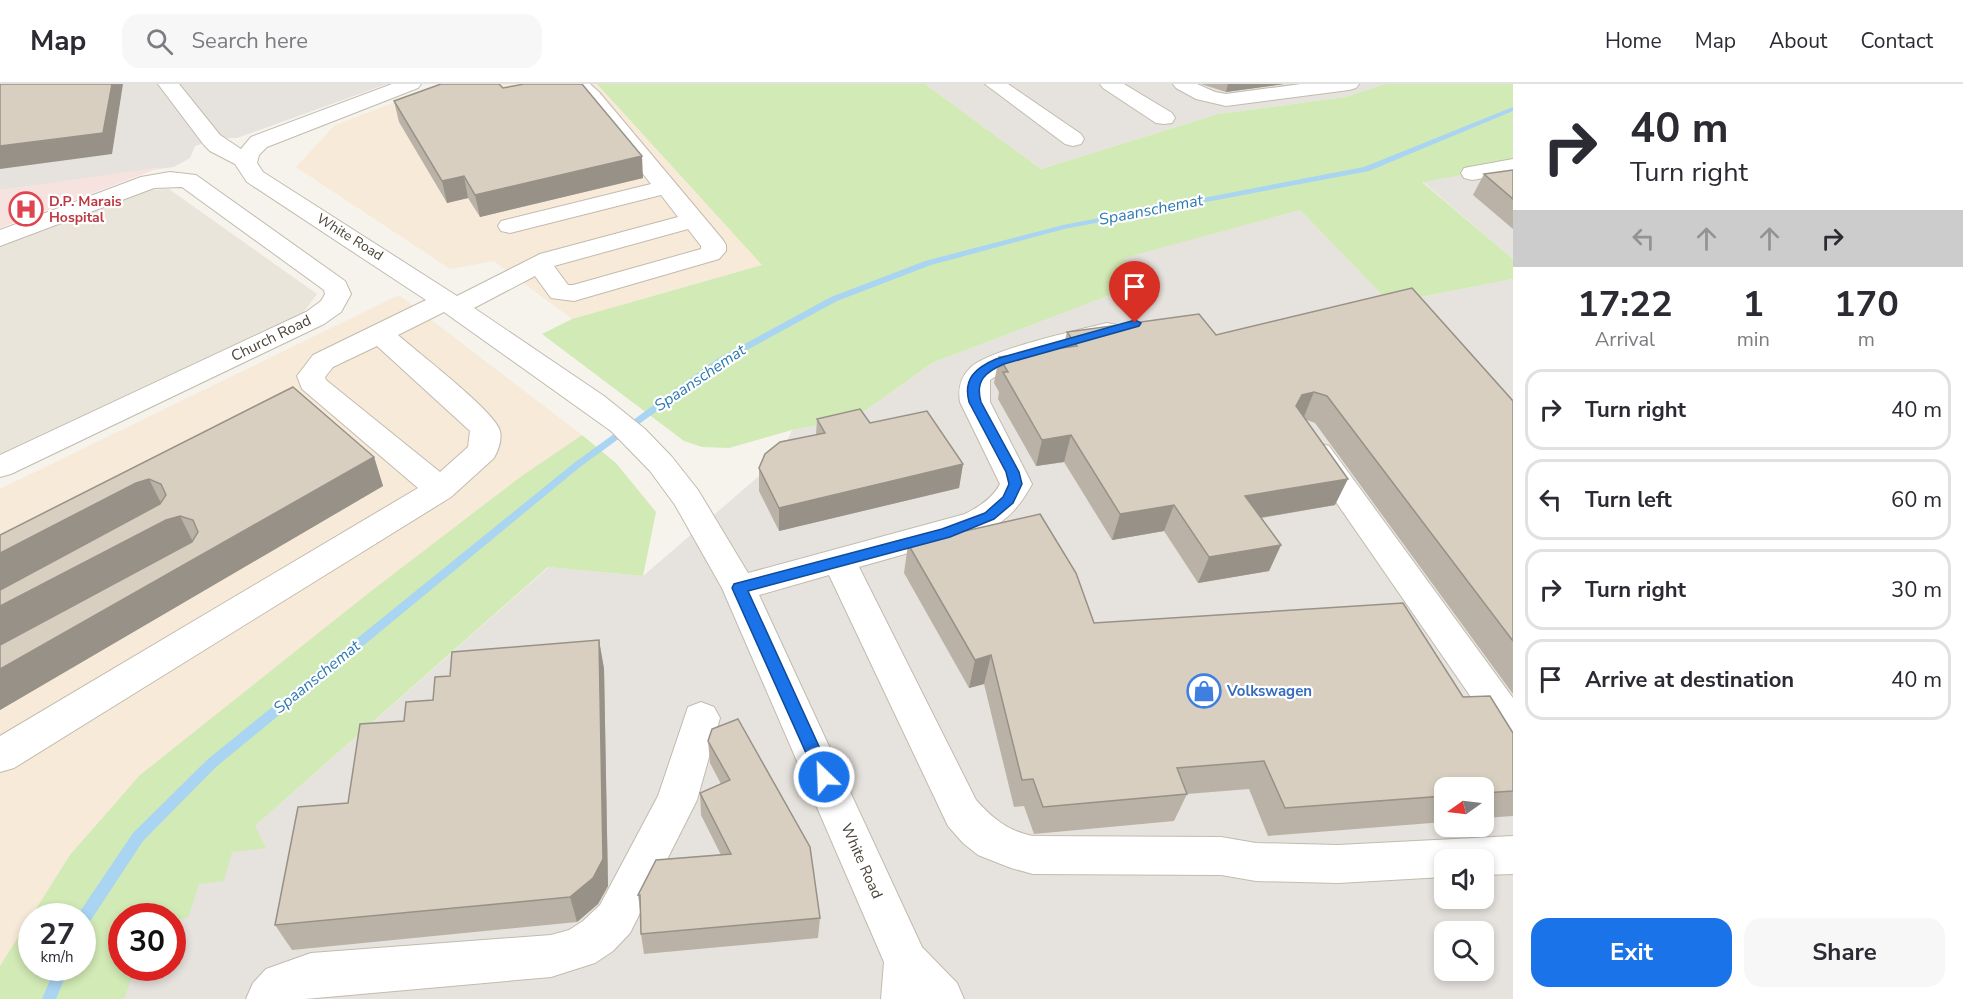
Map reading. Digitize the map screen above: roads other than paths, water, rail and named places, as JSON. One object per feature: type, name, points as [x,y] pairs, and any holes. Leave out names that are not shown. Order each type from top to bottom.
[{"type":"street","points":[[168,84],[218,146],[245,160],[250,149],[273,135],[411,84]]},
{"type":"street","points":[[539,263],[560,292],[574,293],[710,254],[714,245],[592,96],[578,84]]},
{"type":"street","points":[[995,84],[1073,139]]},
{"type":"street","points":[[1110,84],[1164,118]]},
{"type":"street","points":[[1183,84],[1213,100],[1349,84]]},
{"type":"street","name":"White Road","points":[[245,160],[247,169],[255,177],[451,303],[613,418],[646,447],[681,489],[712,536],[739,588],[905,980],[941,999]]},
{"type":"street","points":[[1472,173],[1513,166]]},
{"type":"street","name":"Church Road","points":[[0,238],[159,180],[188,180],[336,286],[338,294],[332,306],[315,318],[0,467]]},
{"type":"street","points":[[510,226],[666,187]]},
{"type":"street","points":[[440,489],[312,383],[311,376],[319,364],[380,334],[539,263],[693,220]]},
{"type":"street","points":[[739,588],[945,533],[989,516],[1008,499],[1016,484],[975,402],[972,390],[975,377],[1000,361],[1135,323]]},
{"type":"street","points":[[0,756],[440,489],[483,451],[485,438],[482,425],[380,334]]},
{"type":"street","points":[[296,405],[323,392]]},
{"type":"street","points":[[1302,431],[1513,728]]},
{"type":"street","points":[[839,561],[963,813],[989,841],[1006,849],[1033,855],[1221,856],[1297,864],[1513,855]]},
{"type":"street","points":[[269,999],[282,985],[311,975],[551,956],[579,948],[598,936],[615,919],[677,800],[701,718]]},
{"type":"waterway","name":"Spaanschemat","points":[[94,903],[138,837],[212,763],[577,465],[720,361],[834,299],[928,263],[1063,227],[1366,169],[1513,109]]},
{"type":"waterway","name":"Spaanschemat","points":[[49,999],[57,981]]},
{"type":"place","name":"D.P. Marais Hospital","points":[[26,209]]},
{"type":"place","name":"Volkswagen","points":[[1204,691]]}]
